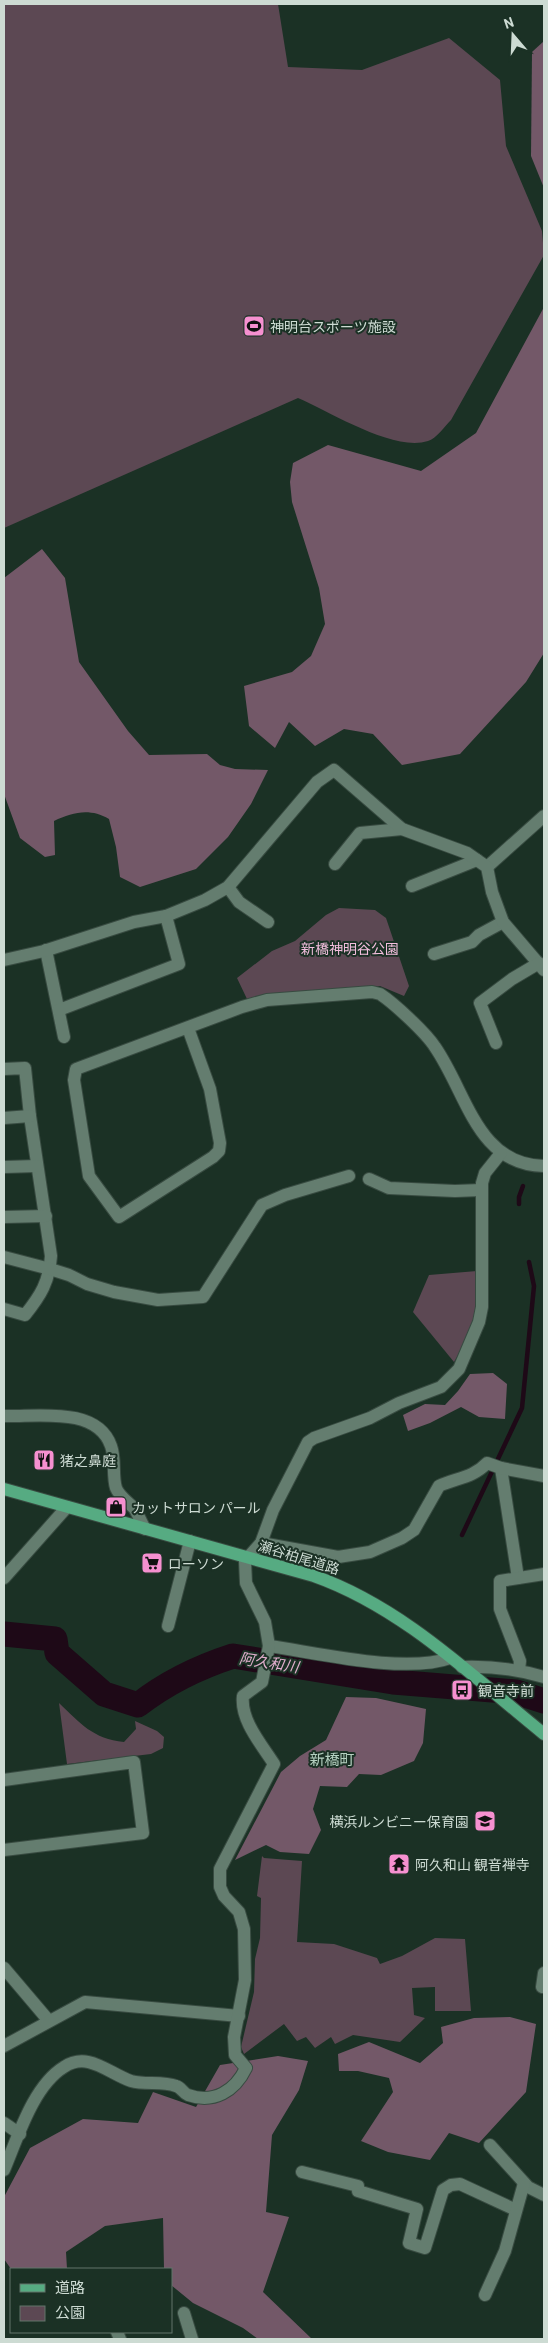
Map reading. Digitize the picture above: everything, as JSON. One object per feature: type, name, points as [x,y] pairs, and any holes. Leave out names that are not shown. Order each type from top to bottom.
[{"type":"main road","name":"瀬谷柏尾道路","points":[[4,1489],[249,1557],[344,1586],[385,1609],[465,1669],[544,1734]]},
{"type":"street","points":[[4,960],[46,950],[134,922],[166,916],[205,900],[228,887],[317,782],[334,770],[402,829]]},
{"type":"street","points":[[412,886],[482,863],[544,816]]},
{"type":"street","points":[[335,864],[360,833],[402,829],[437,840],[467,853],[482,863],[503,922],[542,967],[512,979],[480,1003],[496,1043]]},
{"type":"street","points":[[228,887],[239,902],[268,922]]},
{"type":"street","points":[[59,1010],[179,964],[166,916]]},
{"type":"street","points":[[434,954],[472,942],[479,935],[503,922]]},
{"type":"street","points":[[46,950],[64,1037]]},
{"type":"street","points":[[188,1028],[210,1089],[220,1143],[218,1152],[214,1157],[119,1217],[89,1176],[74,1080],[76,1069],[188,1028],[267,1000],[372,992],[380,994],[435,1046],[483,1134],[501,1153],[509,1159],[528,1166],[544,1166]]},
{"type":"street","points":[[4,1069],[25,1068],[30,1116],[51,1256],[50,1269],[42,1294],[25,1315],[4,1309]]},
{"type":"street","points":[[4,1118],[30,1116]]},
{"type":"street","points":[[4,2170],[40,2091],[50,2077],[66,2066],[80,2061],[99,2064],[132,2081],[177,2086],[186,2095],[210,2098],[228,2092],[240,2081],[246,2068],[234,2055],[234,2037],[244,1980],[244,1929],[240,1912],[224,1896],[220,1887],[220,1869],[274,1764],[252,1729],[242,1706],[243,1696],[262,1682],[268,1647],[264,1622],[246,1583],[245,1561],[261,1543],[273,1510],[308,1442],[314,1438],[370,1418],[399,1403],[441,1387],[459,1369],[479,1322],[482,1307],[482,1190],[485,1173],[501,1153]]},
{"type":"street","points":[[4,1167],[37,1166]]},
{"type":"street","points":[[4,1257],[50,1269],[86,1284],[158,1300],[203,1298],[262,1205],[285,1195],[349,1176]]},
{"type":"street","points":[[369,1179],[389,1188],[455,1192],[482,1190]]},
{"type":"street","points":[[4,1217],[46,1216]]},
{"type":"street","points":[[4,1416],[68,1417],[98,1427],[110,1444],[114,1455],[116,1487],[135,1510],[145,1528]]},
{"type":"street","points":[[261,1543],[338,1556],[370,1552],[402,1538],[414,1530],[439,1486],[469,1477],[480,1470],[486,1463],[501,1468],[544,1476]]},
{"type":"street","points":[[501,1468],[518,1578]]},
{"type":"street","points":[[4,1578],[67,1507]]},
{"type":"street","points":[[168,1626],[190,1541]]},
{"type":"street","points":[[519,1670],[520,1661],[500,1608],[500,1581],[544,1574]]},
{"type":"street","points":[[268,1647],[380,1662],[420,1665],[450,1658]]},
{"type":"street","points":[[465,1669],[488,1666],[519,1670],[544,1677]]},
{"type":"street","points":[[4,1780],[134,1762],[143,1833],[4,1850]]},
{"type":"street","points":[[4,1968],[49,2021]]},
{"type":"street","points":[[544,1973],[542,1986],[544,1987]]},
{"type":"street","points":[[4,2046],[85,2002],[239,2016]]},
{"type":"street","points":[[4,2122],[20,2134]]},
{"type":"street","points":[[490,2145],[524,2183],[544,2195]]},
{"type":"street","points":[[302,2172],[358,2186],[358,2191],[417,2209],[409,2243],[425,2248],[443,2190],[451,2185],[460,2184],[516,2210]]},
{"type":"street","points":[[486,2295],[505,2251],[524,2183]]},
{"type":"street","points":[[184,2313],[192,2339]]},
{"type":"green space","name":"神明台スポーツ施設","points":[[4,4],[278,4],[288,67],[362,70],[449,38],[500,80],[506,146],[542,231],[544,255],[451,420],[440,432],[428,441],[414,443],[398,441],[362,429],[298,398],[4,528]]},
{"type":"green space","name":"新橋神明谷公園","points":[[339,908],[375,910],[386,918],[409,986],[404,996],[380,986],[268,994],[247,999],[237,978],[272,951],[295,941],[326,915]]},
{"type":"green space","points":[[477,1271],[478,1307],[467,1340],[454,1362],[413,1312],[429,1275]]},
{"type":"green space","points":[[59,1703],[95,1734],[124,1742],[136,1729],[135,1721],[157,1731],[164,1737],[163,1748],[151,1754],[67,1764]]},
{"type":"green space","points":[[262,1856],[264,1858],[302,1861],[297,1942],[334,1944],[377,1958],[380,1964],[402,1956],[435,1938],[465,1939],[471,2011],[435,2011],[435,1987],[412,1988],[414,2015],[425,2018],[400,2042],[353,2035],[335,2044],[331,2037],[315,2048],[306,2037],[297,2041],[284,2024],[244,2054],[241,2047],[254,1992],[255,1959],[260,1938],[261,1898],[257,1896]]},
{"type":"shaded area","points":[[544,41],[544,188],[531,156],[532,52]]},
{"type":"shaded area","points":[[544,307],[544,653],[526,682],[460,754],[402,765],[373,734],[344,729],[315,746],[289,722],[275,748],[249,726],[244,686],[292,672],[311,656],[325,624],[319,588],[292,502],[290,482],[293,463],[328,445],[421,471],[476,433]]},
{"type":"shaded area","points":[[42,549],[65,578],[79,662],[128,731],[149,755],[207,754],[220,765],[235,769],[268,770],[251,804],[228,837],[196,869],[140,887],[120,877],[116,847],[109,819],[95,813],[82,812],[54,821],[55,855],[45,857],[20,838],[4,794],[4,578]]},
{"type":"shaded area","points":[[493,1373],[507,1384],[505,1419],[479,1417],[461,1407],[430,1423],[408,1431],[403,1415],[425,1404],[445,1405],[470,1374]]},
{"type":"shaded area","points":[[346,1697],[376,1698],[426,1709],[423,1743],[414,1761],[381,1775],[359,1774],[347,1787],[320,1786],[313,1809],[321,1830],[309,1854],[280,1852],[266,1845],[235,1860],[281,1772],[300,1756],[326,1740]]},
{"type":"shaded area","points":[[510,2017],[536,2024],[526,2092],[479,2143],[449,2133],[430,2160],[388,2152],[361,2141],[393,2092],[389,2078],[358,2071],[339,2071],[338,2054],[369,2042],[420,2063],[443,2043],[441,2027],[474,2018]]},
{"type":"shaded area","points":[[278,2056],[308,2061],[299,2090],[272,2135],[266,2212],[289,2217],[263,2292],[312,2339],[258,2339],[243,2328],[193,2303],[172,2286],[172,2268],[164,2268],[163,2218],[105,2226],[66,2252],[67,2268],[10,2268],[4,2259],[4,2197],[30,2148],[83,2119],[138,2123],[153,2092],[196,2107],[220,2065]]},
{"type":"waterway","points":[[519,1204],[519,1197],[523,1186]]},
{"type":"waterway","points":[[462,1535],[522,1408],[534,1286],[529,1262]]},
{"type":"waterway","name":"阿久和川","points":[[4,1634],[55,1639],[57,1653],[104,1694],[138,1705],[183,1676],[233,1656],[393,1682],[516,1692],[544,1701]]},
{"type":"place","name":"神明台スポーツ施設","points":[[254,326]]},
{"type":"place","name":"猪之鼻庭","points":[[44,1460]]},
{"type":"place","name":"カットサロン パール","points":[[116,1507]]},
{"type":"place","name":"ローソン","points":[[152,1563]]},
{"type":"place","name":"観音寺前","points":[[462,1690]]},
{"type":"place","name":"横浜ルンビニー保育園","points":[[485,1821]]},
{"type":"place","name":"阿久和山 観音禅寺","points":[[399,1864]]},
{"type":"district","name":"新橋町","points":[[332,1759]]}]
